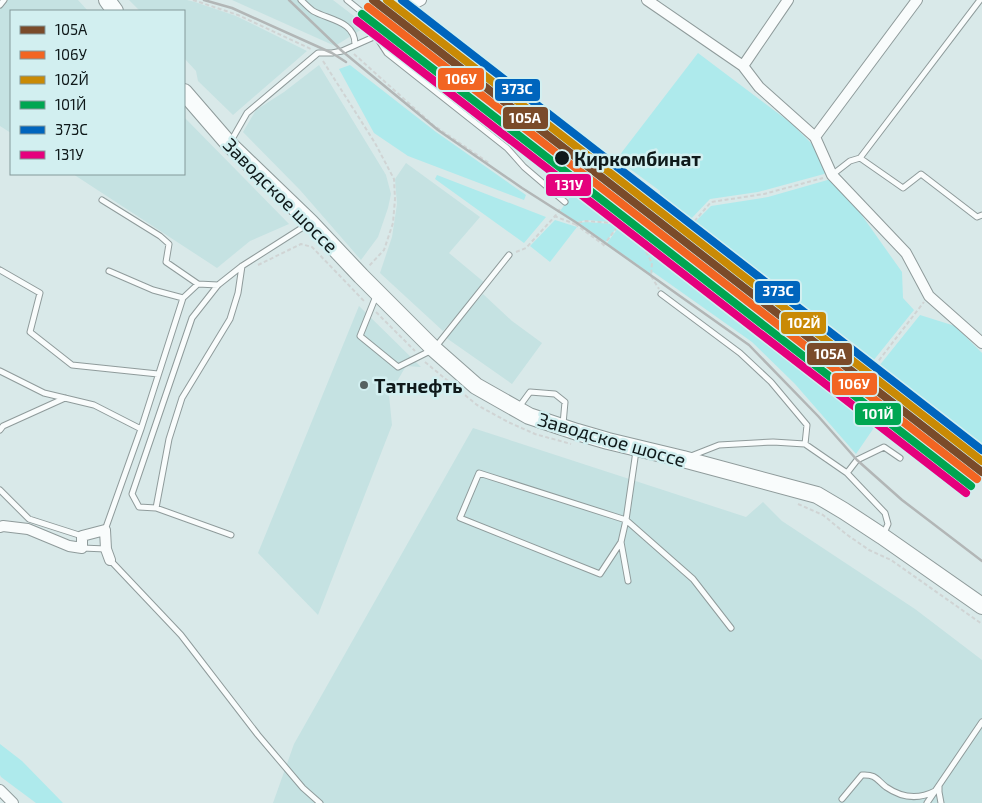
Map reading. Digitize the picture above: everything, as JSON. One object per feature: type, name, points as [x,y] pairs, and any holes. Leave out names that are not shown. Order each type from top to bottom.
[{"type":"main road","name":"Заводское шоссе","points":[[185,93],[229,144],[310,222],[434,349],[476,386],[529,416],[563,427],[608,441],[684,459],[817,495],[844,510],[982,606]]},
{"type":"street","points":[[408,7],[421,0]]},
{"type":"street","points":[[647,0],[743,66],[759,87],[815,137],[832,175],[906,253],[929,296],[982,343]]},
{"type":"street","points":[[743,66],[788,0]]},
{"type":"street","points":[[815,137],[917,0]]},
{"type":"street","points":[[1,526],[28,529],[68,546],[82,548],[82,536],[105,530],[106,549],[110,560]]},
{"type":"street","points":[[0,790],[13,803]]},
{"type":"lane","points":[[0,5],[4,0]]},
{"type":"lane","points":[[301,0],[312,10],[341,22],[352,31],[355,44]]},
{"type":"lane","points":[[347,0],[363,13],[387,52],[507,148],[524,167],[565,202]]},
{"type":"lane","points":[[832,175],[850,161],[860,158],[980,0]]},
{"type":"lane","points":[[229,144],[247,113],[318,53],[332,53],[348,49],[355,44],[376,36]]},
{"type":"lane","points":[[860,158],[903,188],[921,174],[978,217],[982,215]]},
{"type":"lane","points":[[102,200],[160,236],[169,244],[166,262],[198,284],[218,284]]},
{"type":"lane","points":[[231,535],[156,508],[139,507],[132,494],[192,318],[218,284],[242,266],[310,222]]},
{"type":"lane","points":[[378,293],[360,336],[398,367],[434,349],[509,255]]},
{"type":"lane","points":[[156,508],[169,439],[182,398],[230,319],[238,293],[242,266]]},
{"type":"lane","points":[[0,270],[40,293],[30,332],[72,365],[158,374]]},
{"type":"lane","points":[[110,271],[153,290],[183,298]]},
{"type":"lane","points":[[105,530],[141,429],[183,298],[198,284]]},
{"type":"lane","points":[[661,294],[740,352],[772,382],[807,425],[805,444]]},
{"type":"lane","points":[[0,371],[44,393],[94,405],[141,429]]},
{"type":"lane","points":[[517,409],[531,389],[555,394],[565,402],[563,427]]},
{"type":"lane","points":[[0,430],[3,426],[65,398]]},
{"type":"lane","points":[[684,459],[719,445],[773,442],[805,444],[847,474],[885,513],[888,524],[882,536]]},
{"type":"lane","points":[[847,474],[857,460],[884,447],[900,458]]},
{"type":"lane","points":[[636,448],[626,520],[621,542],[600,574],[460,518],[479,473],[626,520],[693,579],[731,628]]},
{"type":"lane","points":[[0,490],[29,519],[82,536]]},
{"type":"lane","points":[[621,542],[628,581]]},
{"type":"lane","points":[[82,548],[106,549]]},
{"type":"lane","points":[[110,560],[181,635],[258,735],[303,788],[320,803]]},
{"type":"lane","points":[[927,803],[982,722]]},
{"type":"lane","points":[[842,799],[862,775],[870,774],[886,787],[902,796],[917,798],[935,791]]},
{"type":"lane","points":[[939,785],[938,792],[941,803]]},
{"type":"path","points":[[193,0],[238,15],[318,53],[375,143],[394,179],[393,223],[384,250],[369,267]]},
{"type":"path","points":[[384,32],[393,25],[408,7],[438,36],[544,119],[606,154],[647,188],[654,203],[686,231],[873,368],[982,452]]},
{"type":"path","points":[[348,49],[433,124],[489,163]]},
{"type":"path","points":[[686,231],[711,202],[764,194],[832,175]]},
{"type":"path","points":[[509,255],[526,248],[554,216],[575,224],[604,245],[618,226]]},
{"type":"path","points":[[650,237],[668,216]]},
{"type":"path","points":[[575,224],[586,221],[613,223]]},
{"type":"path","points":[[644,233],[647,240]]},
{"type":"path","points":[[643,246],[652,263],[651,276],[661,294]]},
{"type":"path","points":[[873,368],[929,296]]},
{"type":"shaded area","points":[[0,0],[78,0],[87,10],[10,10],[10,132],[0,126]]},
{"type":"shaded area","points":[[129,0],[187,0],[236,16],[307,51],[233,115],[198,81],[196,71],[185,59],[185,10],[139,10]]},
{"type":"shaded area","points":[[232,0],[333,0],[367,26],[335,46]]},
{"type":"shaded area","points":[[698,53],[791,123],[816,148],[827,171],[824,174],[758,192],[710,199],[690,220],[660,196],[660,191],[618,160],[622,152]]},
{"type":"shaded area","points":[[319,65],[386,175],[391,194],[378,237],[361,260],[300,190],[243,132],[256,110],[284,92]]},
{"type":"shaded area","points":[[350,65],[436,132],[526,195],[524,200],[408,156],[374,133],[339,69]]},
{"type":"shaded area","points":[[185,118],[289,224],[250,241],[217,268],[75,175],[185,175]]},
{"type":"shaded area","points":[[406,163],[480,217],[449,253],[485,283],[443,331],[380,273],[392,237],[397,204],[395,179]]},
{"type":"shaded area","points":[[437,175],[546,217],[524,243],[435,179]]},
{"type":"shaded area","points":[[831,179],[846,193],[902,272],[903,298],[914,310],[873,361],[694,223],[711,206],[768,197]]},
{"type":"shaded area","points":[[570,197],[577,197],[611,222],[586,220],[577,222],[560,211]]},
{"type":"shaded area","points":[[555,220],[577,227],[550,262],[530,246]]},
{"type":"shaded area","points":[[579,223],[613,224],[617,227],[606,242]]},
{"type":"shaded area","points":[[618,228],[645,248],[652,239],[666,249],[664,254],[884,413],[856,454],[795,384],[752,342],[653,272],[651,274],[607,243]]},
{"type":"shaded area","points":[[483,294],[512,321],[542,343],[512,384],[445,337]]},
{"type":"shaded area","points":[[359,306],[421,367],[406,366],[389,395],[392,425],[318,615],[258,553]]},
{"type":"shaded area","points":[[920,315],[955,326],[982,353],[982,444],[879,366]]},
{"type":"shaded area","points":[[473,428],[746,517],[763,502],[782,521],[915,609],[982,660],[982,803],[273,803],[294,744]]},
{"type":"shaded area","points":[[0,744],[22,761],[63,803],[36,803],[1,777]]},
{"type":"railway","points":[[204,0],[232,8],[332,53],[346,62]]},
{"type":"railway","points":[[289,0],[342,51],[438,130],[577,223],[749,345],[818,416],[857,460],[902,500],[982,561]]},
{"type":"transit line","name":"105А","points":[[373,0],[982,472]]},
{"type":"transit line","name":"102Й","points":[[387,0],[982,461]]},
{"type":"transit line","name":"373C","points":[[402,0],[982,450]]},
{"type":"transit line","name":"106У","points":[[368,7],[977,479]]},
{"type":"transit line","name":"101Й","points":[[362,14],[971,486]]},
{"type":"transit line","name":"131У","points":[[357,21],[966,493]]},
{"type":"place","name":"Киркомбинат","points":[[562,158]]},
{"type":"place","name":"Татнефть","points":[[364,385]]}]
